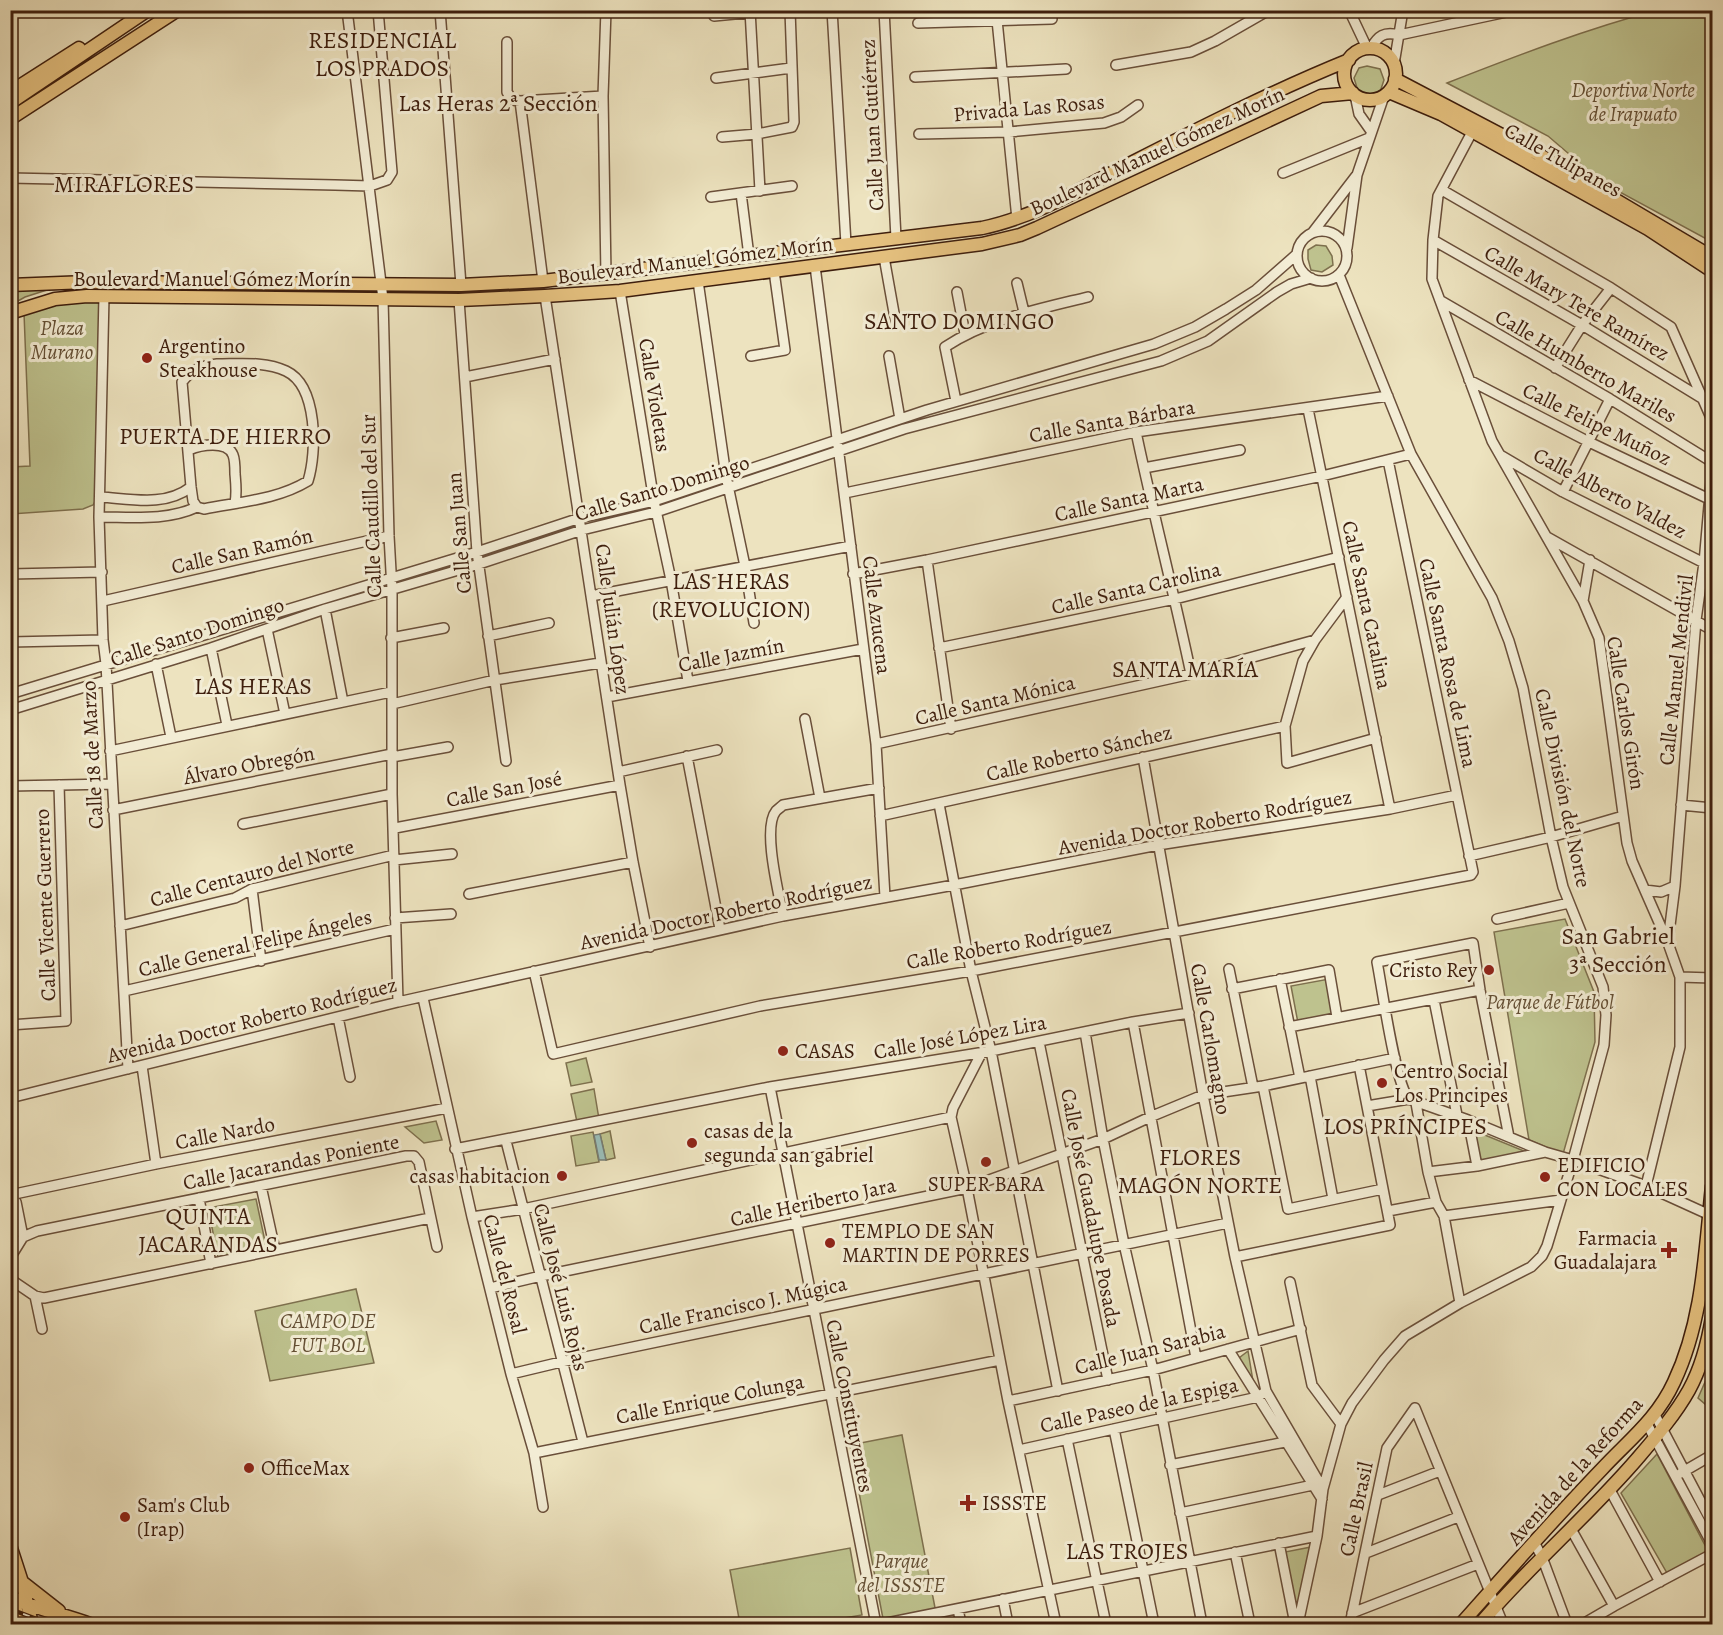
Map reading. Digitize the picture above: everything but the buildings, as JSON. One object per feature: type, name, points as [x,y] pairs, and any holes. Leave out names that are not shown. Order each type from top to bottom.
[{"type":"main road","points":[[10,92],[138,10]]},
{"type":"main road","points":[[10,103],[148,10]]},
{"type":"main road","points":[[10,114],[168,10]]},
{"type":"main road","points":[[10,119],[178,10]]},
{"type":"main road","points":[[1369,48],[1380,50],[1388,56],[1394,64],[1395,79],[1386,94],[1371,100],[1354,94],[1348,87],[1345,74],[1349,60],[1360,50],[1369,48]]},
{"type":"main road","name":"Boulevard Manuel Gómez Morín","points":[[10,285],[87,282],[460,285],[543,281],[982,228],[1017,219],[1173,141],[1349,60]]},
{"type":"main road","name":"Calle Tulipanes","points":[[1395,79],[1538,154],[1713,257]]},
{"type":"main road","name":"Boulevard Manuel Gómez Morín","points":[[10,313],[55,298],[104,296],[459,300],[620,291],[982,244],[1020,235],[1321,96],[1354,94]]},
{"type":"main road","name":"Calle Tulipanes","points":[[1386,94],[1441,114],[1648,229],[1713,271]]},
{"type":"main road","points":[[869,241],[878,258]]},
{"type":"main road","name":"Avenida de la Reforma","points":[[1461,1624],[1602,1469],[1651,1420],[1674,1383],[1687,1351],[1702,1294],[1713,1186]]},
{"type":"main road","name":"Avenida de la Reforma","points":[[1480,1624],[1542,1557],[1610,1490],[1659,1433],[1689,1390],[1708,1357],[1713,1317]]},
{"type":"main road","points":[[11,1548],[32,1624]]},
{"type":"main road","points":[[22,1582],[62,1614]]},
{"type":"main road","points":[[11,1595],[26,1605],[90,1624]]},
{"type":"main road","points":[[10,1622],[18,1624],[11,1595]]},
{"type":"street","name":"Calle Caudillo del Sur","points":[[347,10],[383,299],[392,577],[392,794],[395,828],[394,918],[398,1002]]},
{"type":"street","points":[[10,178],[370,186],[387,180],[392,172],[378,10]]},
{"type":"street","points":[[440,10],[460,285]]},
{"type":"street","points":[[606,10],[603,96],[606,275]]},
{"type":"street","points":[[714,16],[778,10]]},
{"type":"street","points":[[722,137],[756,134],[792,127],[794,122],[790,10]]},
{"type":"street","points":[[832,10],[846,244]]},
{"type":"street","name":"Calle Juan Gutiérrez","points":[[884,10],[897,238]]},
{"type":"street","points":[[1116,65],[1191,52],[1269,10]]},
{"type":"street","points":[[1349,10],[1369,48],[1376,38],[1384,33],[1399,34],[1516,10]]},
{"type":"street","points":[[1394,64],[1403,10]]},
{"type":"street","points":[[751,12],[760,191]]},
{"type":"street","points":[[918,23],[996,15],[1052,19]]},
{"type":"street","points":[[996,15],[1017,219]]},
{"type":"street","points":[[507,42],[507,92],[512,100],[603,96]]},
{"type":"street","points":[[716,78],[791,68]]},
{"type":"street","points":[[915,77],[1066,69]]},
{"type":"street","points":[[1354,94],[1359,114],[1370,134]]},
{"type":"street","points":[[1357,175],[1313,232],[1299,245],[1298,264],[1311,278],[1320,281],[1330,280],[1339,275],[1345,267],[1348,258],[1347,248],[1357,175],[1386,94]]},
{"type":"street","points":[[520,101],[543,281]]},
{"type":"street","name":"Privada Las Rosas","points":[[919,134],[1009,132],[1104,123],[1121,117],[1138,105]]},
{"type":"street","name":"Calle Carlos Girón","points":[[1472,132],[1438,196],[1431,273],[1492,441],[1583,601],[1599,638],[1627,843],[1632,861],[1668,943],[1680,977],[1680,1047],[1646,1186]]},
{"type":"street","points":[[1283,173],[1370,134]]},
{"type":"street","points":[[711,197],[792,186]]},
{"type":"street","points":[[1442,190],[1611,288],[1671,327],[1713,420]]},
{"type":"street","points":[[741,193],[749,256]]},
{"type":"street","points":[[1313,232],[1323,230],[1333,232],[1342,239],[1347,248]]},
{"type":"street","name":"Calle Mary Tere Ramírez","points":[[1433,240],[1582,325],[1703,399]]},
{"type":"street","name":"Calle Santo Domingo","points":[[10,694],[477,552],[580,518],[654,501],[838,438],[956,401],[1154,344],[1195,327],[1256,290],[1297,254]]},
{"type":"street","points":[[878,258],[896,324]]},
{"type":"street","name":"Calle Azucena","points":[[815,266],[876,744],[885,897]]},
{"type":"street","points":[[752,356],[785,350],[774,271]]},
{"type":"street","name":"Calle División del Norte","points":[[1296,1624],[1317,1536],[1323,1489],[1341,1424],[1352,1402],[1384,1360],[1406,1336],[1460,1303],[1531,1267],[1548,1246],[1604,1045],[1606,1015],[1603,987],[1563,887],[1551,837],[1523,688],[1509,641],[1492,598],[1411,453],[1339,275]]},
{"type":"street","name":"Calle Santo Domingo","points":[[10,710],[582,530],[656,512],[904,429],[1161,362],[1208,341],[1277,292],[1311,278]]},
{"type":"street","points":[[698,281],[726,476],[745,566],[754,623]]},
{"type":"street","points":[[1017,283],[1024,312]]},
{"type":"street","points":[[1555,368],[1582,325],[1611,288]]},
{"type":"street","name":"Calle Violetas","points":[[620,291],[654,501],[671,580],[688,681]]},
{"type":"street","points":[[957,292],[965,334]]},
{"type":"street","name":"Calle 18 de Marzo","points":[[104,296],[99,517],[103,640],[128,1069]]},
{"type":"street","name":"Calle Julián López","points":[[546,296],[600,663],[633,862],[650,947]]},
{"type":"street","points":[[956,401],[945,347],[965,334],[1024,312],[1088,297]]},
{"type":"street","name":"Calle San Juan","points":[[459,300],[477,552],[506,761]]},
{"type":"street","name":"Calle Humberto Mariles","points":[[1441,301],[1713,462]]},
{"type":"street","points":[[889,356],[900,419]]},
{"type":"street","points":[[465,377],[555,359]]},
{"type":"street","points":[[99,517],[171,516],[197,507],[204,509],[295,489],[308,481],[314,445],[312,420],[303,387],[296,378],[285,371],[261,364],[200,367],[189,373],[182,382],[191,487],[193,501],[197,507]]},
{"type":"street","name":"Calle Felipe Muñoz","points":[[1469,380],[1589,442],[1709,499]]},
{"type":"street","name":"Calle Santa Bárbara","points":[[845,493],[1136,432],[1388,396]]},
{"type":"street","points":[[1563,492],[1610,399]]},
{"type":"street","name":"Calle Santa Catalina","points":[[1308,409],[1390,809]]},
{"type":"street","points":[[1136,432],[1191,674]]},
{"type":"street","points":[[189,450],[199,446],[222,446],[229,449],[234,456],[237,493],[235,503]]},
{"type":"street","points":[[1144,468],[1240,450]]},
{"type":"street","name":"Calle Santa Marta","points":[[853,574],[927,561],[1322,476],[1411,453]]},
{"type":"street","name":"Calle Alberto Valdez","points":[[1499,454],[1563,492],[1704,563]]},
{"type":"street","name":"Calle Santa Rosa de Lima","points":[[1388,460],[1472,873]]},
{"type":"street","name":"Calle Manuel Mendivil","points":[[1668,943],[1675,886],[1696,620],[1713,471]]},
{"type":"street","points":[[101,497],[160,501],[173,498],[191,487]]},
{"type":"street","name":"Calle San Ramón","points":[[103,601],[389,536]]},
{"type":"street","points":[[1546,537],[1713,630]]},
{"type":"street","points":[[591,596],[851,546]]},
{"type":"street","name":"Calle Santa Carolina","points":[[939,648],[1175,599],[1339,557]]},
{"type":"street","points":[[1583,601],[1590,560]]},
{"type":"street","points":[[927,561],[951,729]]},
{"type":"street","points":[[10,574],[102,572]]},
{"type":"street","points":[[1347,597],[1315,640],[1303,661],[1286,726],[1287,763],[1376,738]]},
{"type":"street","points":[[325,609],[343,702]]},
{"type":"street","points":[[488,636],[549,623]]},
{"type":"street","points":[[392,638],[444,628]]},
{"type":"street","points":[[267,629],[285,714]]},
{"type":"street","points":[[10,642],[103,640]]},
{"type":"street","name":"Calle Santa Mónica","points":[[876,744],[1191,674],[1315,640]]},
{"type":"street","points":[[211,648],[227,725]]},
{"type":"street","name":"Calle Jazmín","points":[[607,697],[863,649]]},
{"type":"street","points":[[392,704],[495,680],[600,663]]},
{"type":"street","points":[[156,664],[171,737]]},
{"type":"street","points":[[110,751],[391,692]]},
{"type":"street","points":[[805,719],[820,798]]},
{"type":"street","name":"Calle Roberto Sánchez","points":[[880,816],[1286,726]]},
{"type":"street","name":"Álvaro Obregón","points":[[113,810],[448,747]]},
{"type":"street","points":[[618,772],[717,750]]},
{"type":"street","points":[[687,756],[720,929]]},
{"type":"street","name":"Calle Carlomagno","points":[[1143,757],[1203,1095],[1235,1257],[1266,1391],[1288,1438],[1322,1499]]},
{"type":"street","points":[[10,786],[111,784]]},
{"type":"street","name":"Calle Vicente Guerrero","points":[[10,1024],[66,1022],[59,785]]},
{"type":"street","name":"Calle San José","points":[[395,828],[620,785]]},
{"type":"street","points":[[783,916],[771,846],[774,812],[783,805],[879,788]]},
{"type":"street","points":[[243,824],[392,794]]},
{"type":"street","name":"Avenida Doctor Roberto Rodríguez","points":[[10,1098],[398,1002],[650,947],[720,929],[1158,845],[1390,809],[1456,795]]},
{"type":"street","points":[[939,804],[986,1052],[1014,1172],[1058,1391]]},
{"type":"street","points":[[1680,805],[1713,808]]},
{"type":"street","points":[[1469,856],[1551,837],[1623,816]]},
{"type":"street","name":"Calle Centauro del Norte","points":[[120,926],[235,898],[252,888],[394,858],[452,854]]},
{"type":"street","points":[[470,894],[633,862]]},
{"type":"street","name":"Calle Roberto Rodríguez","points":[[534,971],[553,1054],[760,1006],[971,971],[1472,873]]},
{"type":"street","points":[[1645,890],[1661,892],[1675,886]]},
{"type":"street","points":[[252,888],[261,961]]},
{"type":"street","points":[[1497,919],[1569,903]]},
{"type":"street","points":[[394,918],[451,914]]},
{"type":"street","name":"Calle General Felipe Ángeles","points":[[124,992],[395,929]]},
{"type":"street","points":[[1460,1303],[1444,1216],[1436,1202],[1413,1101],[1403,1090],[1395,1058],[1377,962],[1473,943],[1509,1137]]},
{"type":"street","points":[[1229,969],[1232,989],[1288,1209],[1383,1189]]},
{"type":"street","points":[[1232,989],[1329,970],[1337,1017]]},
{"type":"street","points":[[1680,977],[1713,978]]},
{"type":"street","points":[[1280,979],[1289,1027],[1305,1077],[1334,1199]]},
{"type":"street","points":[[1289,1027],[1480,990]]},
{"type":"street","name":"Calle del Rosal","points":[[423,998],[472,1217],[534,1452],[543,1507]]},
{"type":"street","points":[[1434,1000],[1457,1115]]},
{"type":"street","name":"Calle José López Lira","points":[[456,1149],[770,1088],[986,1052],[1132,1022],[1189,1013]]},
{"type":"street","points":[[338,1017],[350,1077]]},
{"type":"street","points":[[1132,1022],[1196,1358]]},
{"type":"street","points":[[1085,1032],[1103,1139],[1153,1370],[1202,1624]]},
{"type":"street","name":"Calle José Guadalupe Posada","points":[[1039,1042],[1108,1380]]},
{"type":"street","points":[[986,1052],[953,1108],[951,1117],[1056,1624]]},
{"type":"street","name":"Calle Heriberto Jara","points":[[490,1288],[967,1188],[1063,1155],[1203,1095],[1395,1058]]},
{"type":"street","points":[[1235,1257],[1390,1226],[1359,1065]]},
{"type":"street","points":[[142,1066],[156,1164]]},
{"type":"street","name":"Calle Constituyentes","points":[[770,1088],[876,1624]]},
{"type":"street","points":[[1367,1106],[1413,1101],[1457,1115],[1545,1152],[1646,1186],[1711,1215]]},
{"type":"street","name":"Calle Nardo","points":[[13,1199],[156,1164],[447,1108]]},
{"type":"street","points":[[472,1217],[522,1209],[951,1117]]},
{"type":"street","points":[[1468,1120],[1477,1166]]},
{"type":"street","name":"Calle José Luis Rojas","points":[[506,1141],[583,1442]]},
{"type":"street","points":[[1428,1172],[1477,1166],[1545,1152]]},
{"type":"street","name":"Calle Jacarandas Poniente","points":[[23,1237],[37,1231],[406,1156],[414,1156],[419,1162],[430,1218]]},
{"type":"street","points":[[261,1186],[275,1250]]},
{"type":"street","points":[[198,1198],[211,1264]]},
{"type":"street","points":[[10,1258],[23,1237],[13,1199]]},
{"type":"street","points":[[1444,1216],[1561,1200]]},
{"type":"street","points":[[1388,1211],[1436,1202]]},
{"type":"street","points":[[10,1279],[35,1296],[44,1298],[430,1218],[437,1247]]},
{"type":"street","name":"Calle Francisco J. Múgica","points":[[512,1374],[1228,1223]]},
{"type":"street","points":[[1290,1282],[1312,1385],[1341,1424]]},
{"type":"street","points":[[35,1296],[42,1329]]},
{"type":"street","name":"Calle Juan Sarabia","points":[[1008,1401],[1153,1370],[1301,1329]]},
{"type":"street","name":"Calle Carlomagno","points":[[1227,1349],[1323,1489]]},
{"type":"street","name":"Calle Enrique Colunga","points":[[534,1452],[1000,1360]]},
{"type":"street","name":"Calle Paseo de la Espiga","points":[[1019,1450],[1258,1397],[1266,1391]]},
{"type":"street","name":"Calle Brasil","points":[[1350,1624],[1387,1448],[1415,1408],[1440,1471]]},
{"type":"street","points":[[1651,1420],[1685,1471],[1713,1523]]},
{"type":"street","points":[[1114,1429],[1154,1624]]},
{"type":"street","points":[[1659,1433],[1675,1476],[1713,1544]]},
{"type":"street","points":[[1170,1465],[1288,1438]]},
{"type":"street","points":[[1067,1439],[1106,1624]]},
{"type":"street","points":[[1675,1476],[1713,1455]]},
{"type":"street","points":[[1378,1495],[1440,1471],[1503,1624]]},
{"type":"street","points":[[1180,1513],[1313,1485]]},
{"type":"street","points":[[1610,1490],[1660,1582]]},
{"type":"street","points":[[1366,1553],[1458,1517]]},
{"type":"street","points":[[1571,1529],[1614,1606]]},
{"type":"street","points":[[882,1624],[1317,1536]]},
{"type":"street","points":[[1279,1543],[1296,1624]]},
{"type":"street","points":[[1534,1544],[1542,1557],[1567,1624]]},
{"type":"street","points":[[1235,1552],[1250,1624]]},
{"type":"street","points":[[1583,1624],[1713,1554]]},
{"type":"street","points":[[1352,1613],[1478,1564]]},
{"type":"street","points":[[1003,1599],[1008,1624]]},
{"type":"street","points":[[958,1609],[961,1624]]},
{"type":"green space","name":"Deportiva Norte de Irapuato","points":[[1658,10],[1712,11],[1712,242],[1603,183],[1548,136],[1447,83],[1578,34]]},
{"type":"green space","points":[[1367,66],[1380,69],[1384,80],[1380,92],[1368,97],[1358,91],[1354,78],[1359,68]]},
{"type":"green space","points":[[1316,245],[1326,246],[1332,256],[1333,265],[1322,272],[1311,270],[1308,259],[1308,250]]},
{"type":"green space","points":[[10,289],[50,289],[25,297],[11,305]]},
{"type":"green space","name":"Plaza Murano","points":[[68,301],[99,302],[97,498],[93,505],[83,509],[11,514],[11,467],[30,466],[24,313]]},
{"type":"green space","name":"Parque de Fútbol","points":[[1565,919],[1594,992],[1595,1042],[1563,1154],[1529,1140],[1494,932]]},
{"type":"green space","points":[[1329,979],[1336,1016],[1298,1023],[1291,986]]},
{"type":"green space","points":[[586,1058],[592,1082],[571,1086],[566,1063]]},
{"type":"green space","points":[[594,1089],[599,1119],[577,1122],[571,1094]]},
{"type":"green space","points":[[436,1121],[442,1140],[424,1143],[405,1127]]},
{"type":"green space","points":[[610,1131],[615,1158],[606,1160],[600,1134]]},
{"type":"green space","points":[[1475,1131],[1524,1151],[1480,1163]]},
{"type":"green space","points":[[593,1132],[599,1162],[576,1166],[571,1136]]},
{"type":"green space","points":[[256,1199],[266,1246],[218,1257],[208,1208]]},
{"type":"green space","name":"CAMPO DE FUT BOL","points":[[356,1289],[374,1363],[270,1381],[255,1311]]},
{"type":"green space","points":[[1248,1351],[1254,1387],[1239,1358]]},
{"type":"green space","points":[[1712,1366],[1712,1410],[1698,1398]]},
{"type":"green space","name":"Parque del ISSSTE","points":[[902,1435],[936,1613],[884,1624],[850,1445]]},
{"type":"green space","points":[[1657,1454],[1708,1551],[1667,1573],[1621,1493]]},
{"type":"green space","points":[[1311,1547],[1296,1623],[1285,1552]]},
{"type":"green space","points":[[850,1548],[862,1615],[809,1624],[740,1624],[730,1570]]},
{"type":"water","points":[[600,1134],[606,1160],[599,1160],[594,1135]]},
{"type":"railway","points":[[10,1609],[50,1624]]},
{"type":"place","name":"Argentino Steakhouse","points":[[147,358]]},
{"type":"place","name":"Cristo Rey","points":[[1489,970]]},
{"type":"place","name":"CASAS","points":[[783,1051]]},
{"type":"place","name":"Centro Social Los Principes","points":[[1382,1083]]},
{"type":"place","name":"casas de la segunda san gabriel","points":[[692,1143]]},
{"type":"place","name":"SUPER BARA","points":[[986,1162]]},
{"type":"place","name":"casas habitacion","points":[[562,1176]]},
{"type":"place","name":"EDIFICIO CON LOCALES","points":[[1545,1177]]},
{"type":"place","name":"TEMPLO DE SAN MARTIN DE PORRES","points":[[830,1243]]},
{"type":"place","name":"Farmacia Guadalajara","points":[[1669,1250]]},
{"type":"place","name":"OfficeMax","points":[[249,1468]]},
{"type":"place","name":"ISSSTE","points":[[968,1503]]},
{"type":"place","name":"Sam's Club (Irap)","points":[[125,1517]]},
{"type":"district","name":"RESIDENCIAL LOS PRADOS","points":[[382,54]]},
{"type":"district","name":"Las Heras 2ª Sección","points":[[498,103]]},
{"type":"district","name":"MIRAFLORES","points":[[124,184]]},
{"type":"district","name":"SANTO DOMINGO","points":[[959,321]]},
{"type":"district","name":"PUERTA DE HIERRO","points":[[225,436]]},
{"type":"district","name":"LAS HERAS (REVOLUCION)","points":[[731,595]]},
{"type":"district","name":"SANTA MARÍA","points":[[1185,669]]},
{"type":"district","name":"LAS HERAS","points":[[253,686]]},
{"type":"district","name":"San Gabriel 3ª Sección","points":[[1618,950]]},
{"type":"district","name":"LOS PRÍNCIPES","points":[[1405,1126]]},
{"type":"district","name":"FLORES MAGÓN NORTE","points":[[1200,1171]]},
{"type":"district","name":"QUINTA JACARANDAS","points":[[208,1230]]},
{"type":"district","name":"LAS TROJES","points":[[1127,1551]]}]
